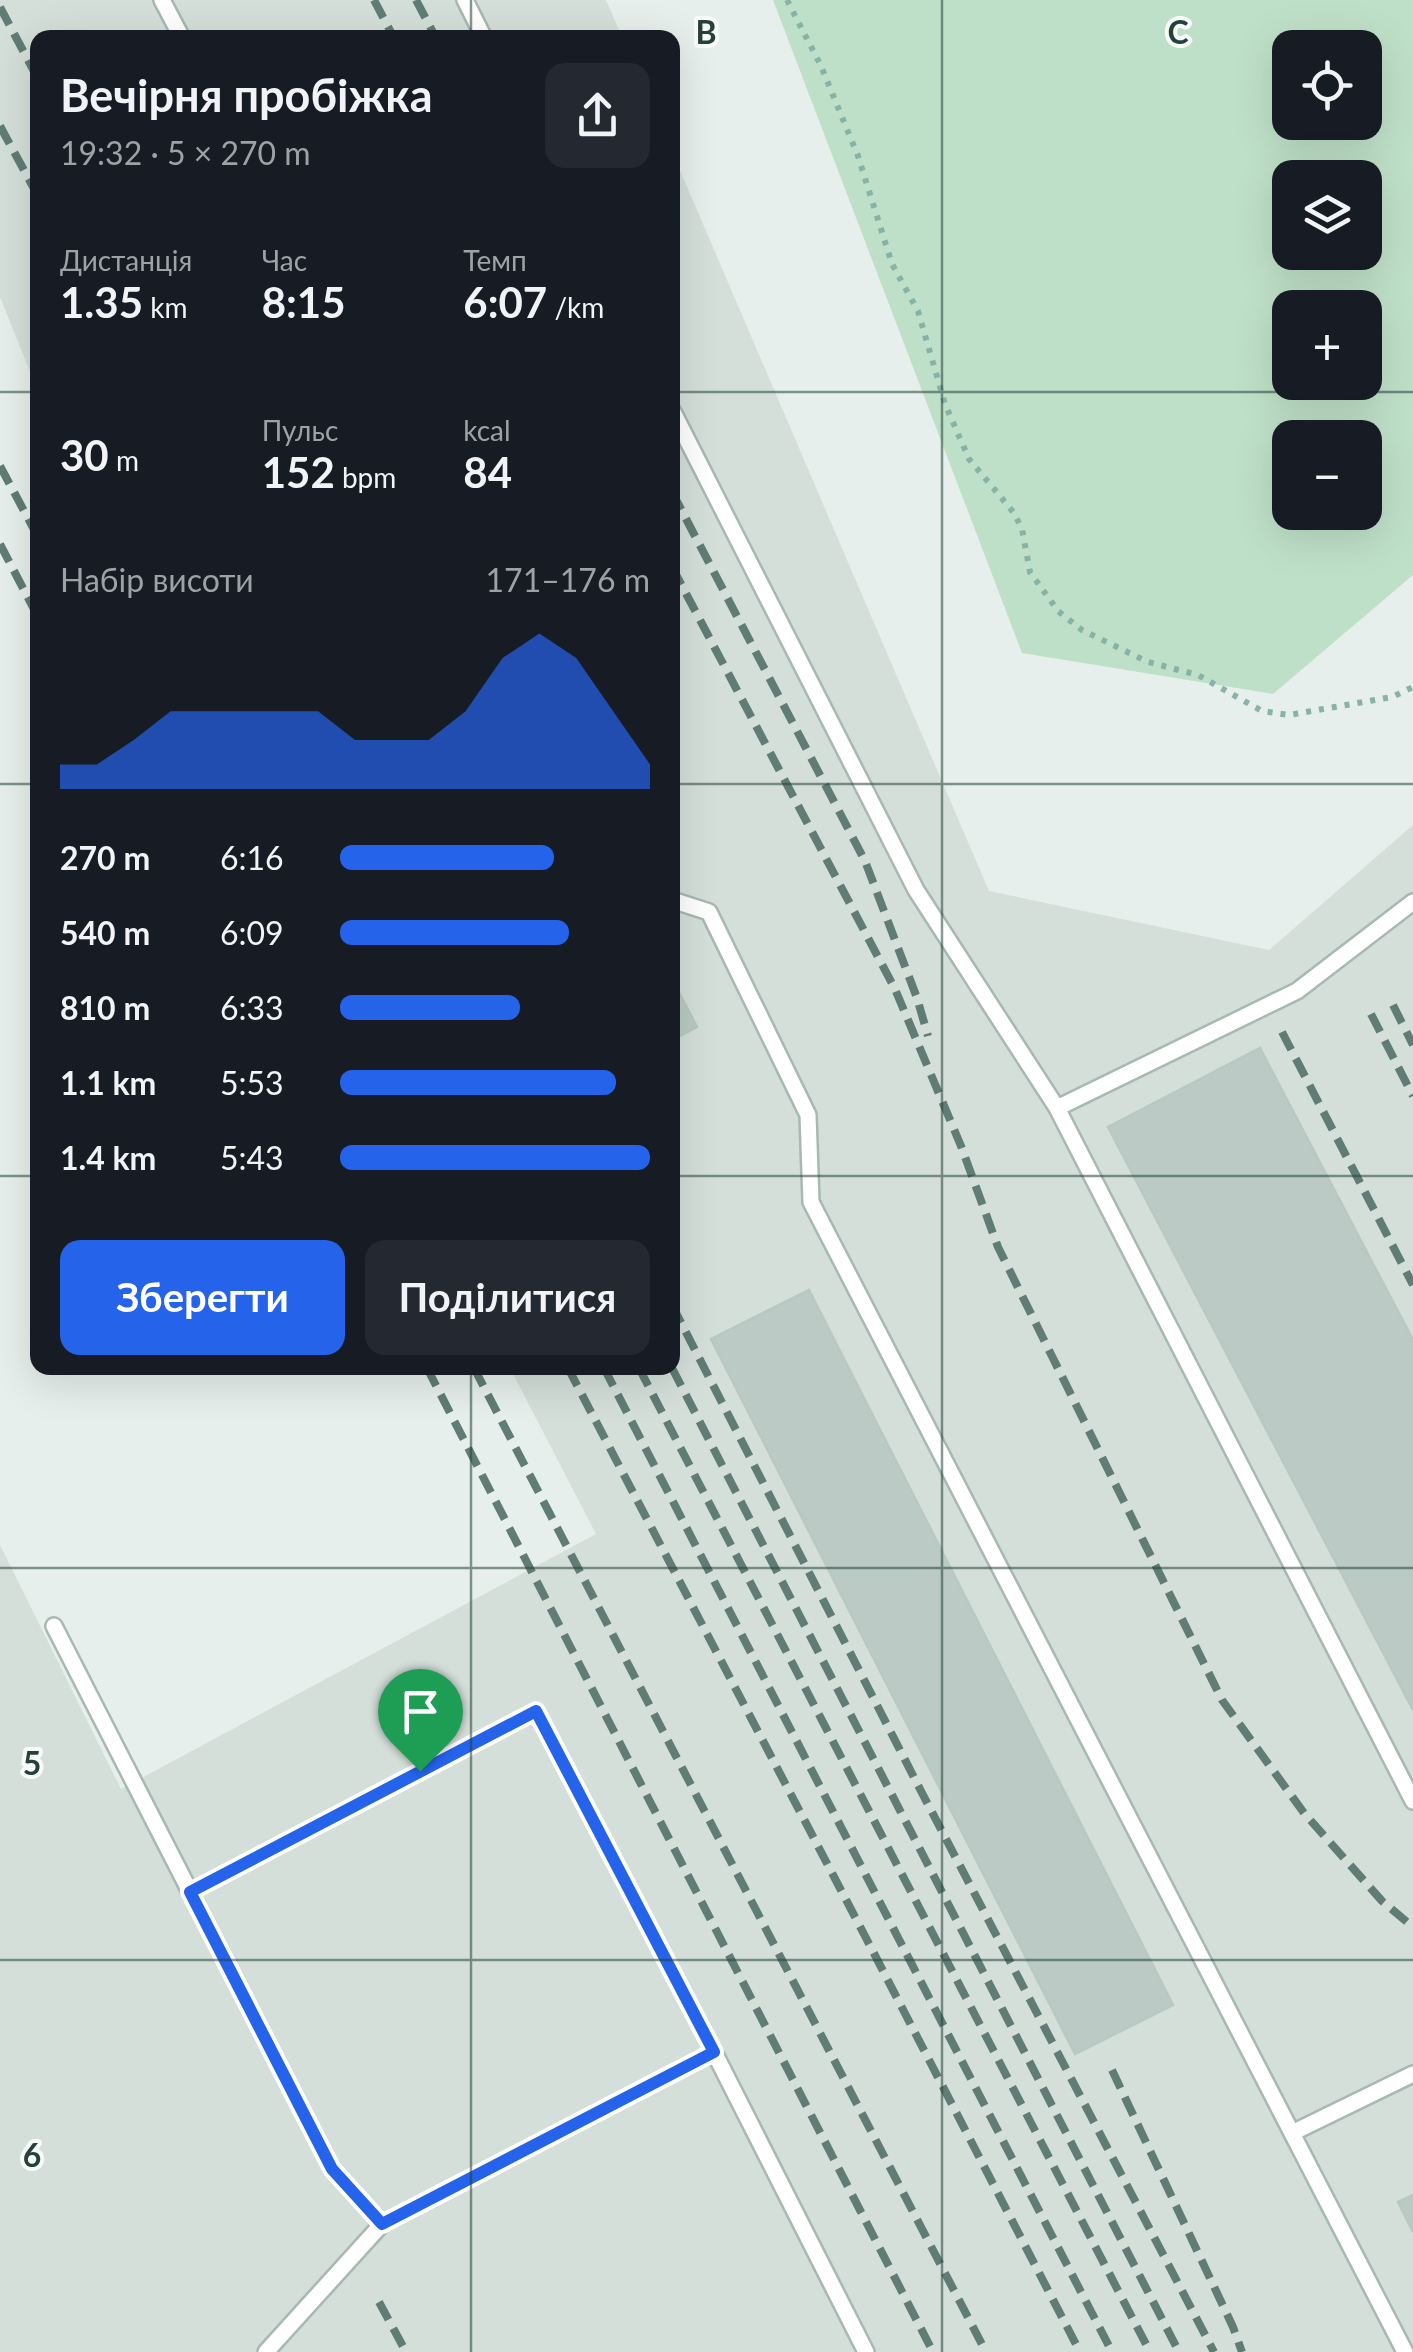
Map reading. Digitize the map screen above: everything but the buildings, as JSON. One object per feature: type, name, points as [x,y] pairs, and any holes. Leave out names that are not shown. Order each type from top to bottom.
[{"type":"lane","points":[[162,0],[178,30]]},
{"type":"lane","points":[[465,0],[480,30]]},
{"type":"lane","points":[[680,426],[916,890],[1056,1108],[1413,1801]]},
{"type":"lane","points":[[1056,1108],[1296,990],[1413,902]]},
{"type":"lane","points":[[680,903],[709,912],[808,1115],[811,1202],[1405,2352]]},
{"type":"lane","points":[[54,1626],[332,2169],[382,2224]]},
{"type":"lane","points":[[190,1892],[536,1711],[866,2352]]},
{"type":"lane","points":[[266,2352],[382,2224],[714,2052]]},
{"type":"lane","points":[[1292,2133],[1413,2074]]},
{"type":"path","points":[[787,0],[821,66],[858,156],[892,264],[918,311],[945,404],[969,460],[1014,512],[1022,529],[1030,572],[1058,611],[1082,630],[1148,662],[1198,675],[1262,711],[1290,715],[1392,696],[1413,687]]},
{"type":"shaded area","points":[[0,0],[606,0],[619,30],[30,30],[30,372],[0,297]]},
{"type":"shaded area","points":[[680,170],[989,891],[1269,950],[1413,825],[1413,2352],[0,2352],[0,1545],[121,1789],[596,1534],[514,1375],[680,1375]]},
{"type":"green space","points":[[773,0],[1413,0],[1413,575],[1273,694],[1022,653]]},
{"type":"railway","points":[[374,0],[390,30]]},
{"type":"railway","points":[[416,0],[432,30]]},
{"type":"railway","points":[[0,7],[30,64]]},
{"type":"railway","points":[[0,126],[30,181]]},
{"type":"railway","points":[[0,466],[30,522]]},
{"type":"railway","points":[[680,507],[865,861],[928,1036]]},
{"type":"railway","points":[[0,544],[30,602]]},
{"type":"railway","points":[[680,582],[895,989],[961,1146],[998,1247],[1222,1700],[1304,1813],[1382,1901],[1413,1927]]},
{"type":"railway","points":[[1393,1005],[1413,1045]]},
{"type":"railway","points":[[1371,1014],[1413,1096]]},
{"type":"railway","points":[[1282,1032],[1413,1285]]},
{"type":"railway","points":[[680,1321],[1214,2352]]},
{"type":"railway","points":[[431,1375],[933,2352]]},
{"type":"railway","points":[[478,1375],[986,2352]]},
{"type":"railway","points":[[572,1375],[1080,2352]]},
{"type":"railway","points":[[608,1375],[1112,2352]]},
{"type":"railway","points":[[643,1375],[1150,2352]]},
{"type":"railway","points":[[676,1375],[1179,2352]]},
{"type":"railway","points":[[1112,2070],[1242,2352]]},
{"type":"railway","points":[[379,2302],[406,2352]]},
{"type":"route","points":[[536,1711],[714,2052],[382,2224],[332,2169],[190,1892],[420,1771],[536,1711]]}]
